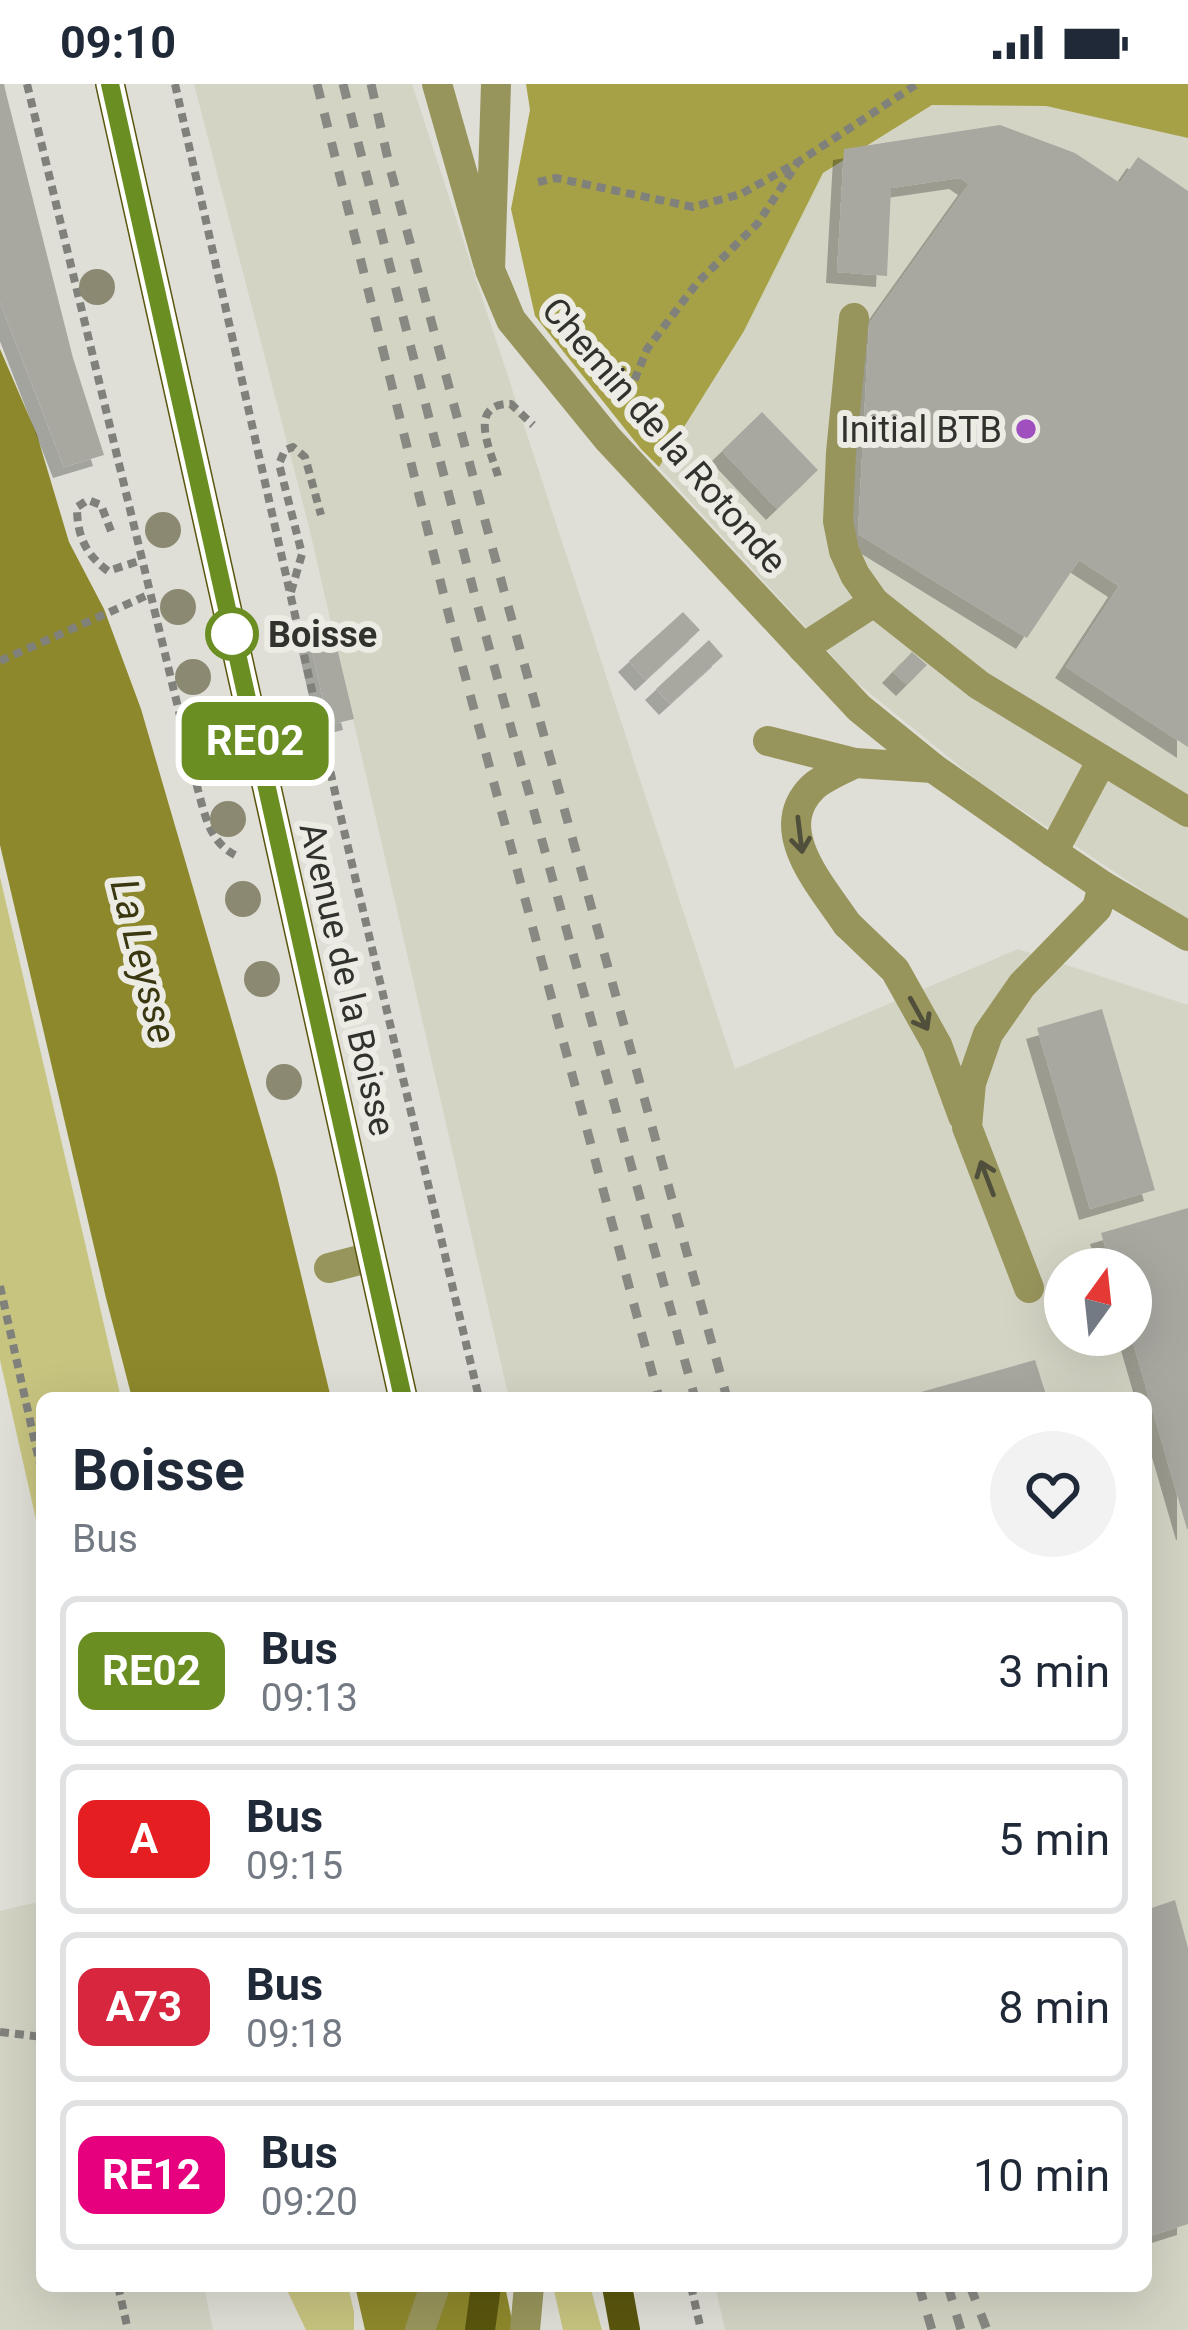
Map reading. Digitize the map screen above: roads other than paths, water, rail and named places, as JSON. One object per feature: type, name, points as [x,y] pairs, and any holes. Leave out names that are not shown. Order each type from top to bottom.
[{"type":"main road","name":"Avenue de la Boisse","points":[[110,84],[402,1392]]},
{"type":"main road","points":[[480,2330],[485,2292]]},
{"type":"main road","points":[[618,2292],[625,2330]]},
{"type":"street","points":[[437,84],[490,270]]},
{"type":"street","name":"Chemin de la Rotonde","points":[[496,84],[490,270],[511,320],[608,439],[859,708],[934,768],[1103,886],[1188,935]]},
{"type":"street","points":[[854,318],[838,521],[855,575],[874,602],[979,686],[1188,812]]},
{"type":"street","points":[[803,648],[874,602]]},
{"type":"street","points":[[768,741],[855,763],[934,768]]},
{"type":"street","points":[[1054,852],[1102,760]]},
{"type":"street","points":[[855,763],[814,787],[798,809],[796,839],[847,924],[895,970],[937,1045],[1029,1288]]},
{"type":"street","points":[[967,1127],[970,1083],[988,1034],[1022,986],[1097,908],[1103,886]]},
{"type":"street","points":[[329,1268],[371,1258]]},
{"type":"street","points":[[420,2330],[433,2292]]},
{"type":"street","points":[[525,2330],[528,2292]]},
{"type":"water","name":"La Leysse","points":[[0,349],[37,435],[69,542],[104,609],[141,709],[277,1176],[330,1392],[130,1392],[0,845]]},
{"type":"water","points":[[356,2292],[506,2292],[514,2330],[365,2330]]},
{"type":"railway","points":[[317,84],[449,616],[657,1392]]},
{"type":"railway","points":[[343,84],[476,600],[693,1392]]},
{"type":"railway","points":[[371,84],[504,591],[725,1392]]},
{"type":"railway","points":[[921,2292],[932,2330]]},
{"type":"railway","points":[[950,2292],[961,2330]]},
{"type":"railway","points":[[972,2292],[987,2330]]},
{"type":"place","name":"Initial BTB","points":[[1026,429]]},
{"type":"place","name":"Boisse","points":[[232,634]]}]
